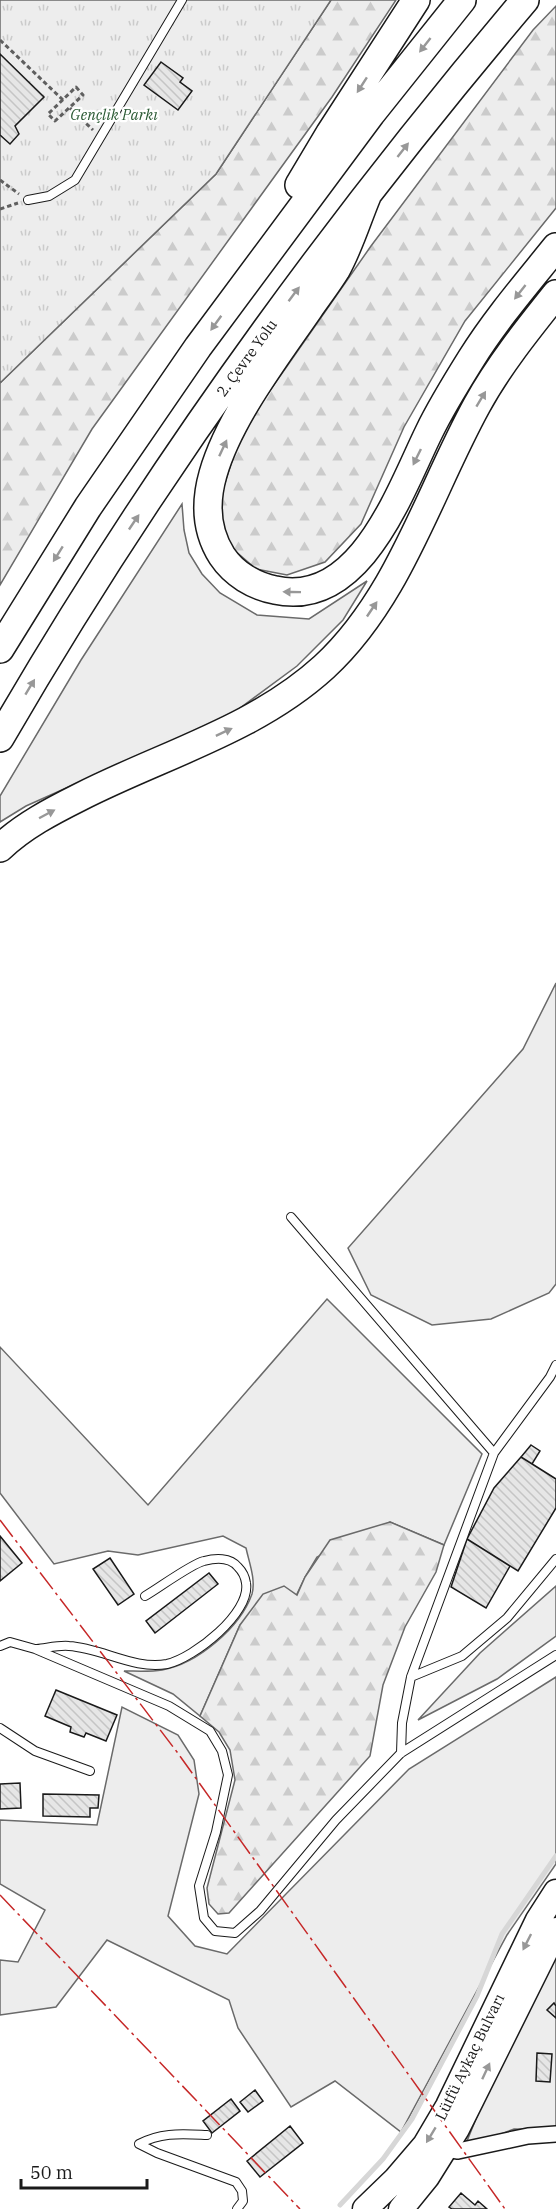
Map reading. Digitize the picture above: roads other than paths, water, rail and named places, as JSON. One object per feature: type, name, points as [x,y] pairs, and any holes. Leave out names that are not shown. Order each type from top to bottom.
[{"type":"highway","points":[[250,276],[330,133],[416,0]]},
{"type":"highway","points":[[0,649],[133,439],[250,276],[371,114],[462,0]]},
{"type":"highway","name":"2. Çevre Yolu","points":[[0,738],[76,610],[127,532],[277,316],[367,196],[525,0]]},
{"type":"highway","points":[[367,196],[337,269],[272,362],[225,442],[213,475],[208,497],[208,519],[213,539],[222,556],[235,571],[260,587],[296,593],[322,587],[347,571],[370,547],[434,421],[472,357],[556,247]]},
{"type":"highway","points":[[0,848],[34,821],[66,804],[105,784],[240,724],[294,691],[324,666],[355,634],[376,604],[399,564],[478,404],[501,367],[556,294]]},
{"type":"main road","name":"Lütfü Aykaç Bulvarı","points":[[365,2209],[395,2180],[431,2135],[448,2106],[524,1948],[556,1892]]},
{"type":"main road","name":"Lütfü Aykaç Bulvarı","points":[[401,2209],[446,2149],[556,1930]]},
{"type":"street","points":[[446,2149],[458,2151],[528,2136],[556,2134]]},
{"type":"lane","points":[[28,200],[50,196],[75,180],[182,0]]},
{"type":"lane","points":[[291,1217],[494,1453]]},
{"type":"lane","points":[[401,1753],[402,1723],[411,1677],[494,1453],[550,1377],[556,1365]]},
{"type":"lane","points":[[35,1649],[69,1646],[153,1665],[170,1663],[184,1657],[222,1629],[238,1608],[247,1584],[243,1573],[234,1562],[220,1558],[202,1561],[145,1596]]},
{"type":"lane","points":[[411,1677],[462,1656],[507,1618],[556,1559]]},
{"type":"lane","points":[[0,1646],[10,1642],[35,1649],[169,1706],[210,1731],[222,1750],[228,1775],[216,1832],[199,1886],[204,1918],[214,1931],[235,1933],[260,1911],[336,1820],[401,1753],[556,1654]]},
{"type":"lane","points":[[0,1728],[35,1752],[90,1771]]},
{"type":"lane","points":[[207,2135],[169,2134],[148,2139],[139,2144],[236,2182],[242,2191],[243,2201],[237,2209]]},
{"type":"waterway","points":[[340,2205],[383,2159],[412,2119],[477,1996],[502,1934],[556,1856]]},
{"type":"park label","name":"Gençlik Parkı","points":[[114,115]]}]
